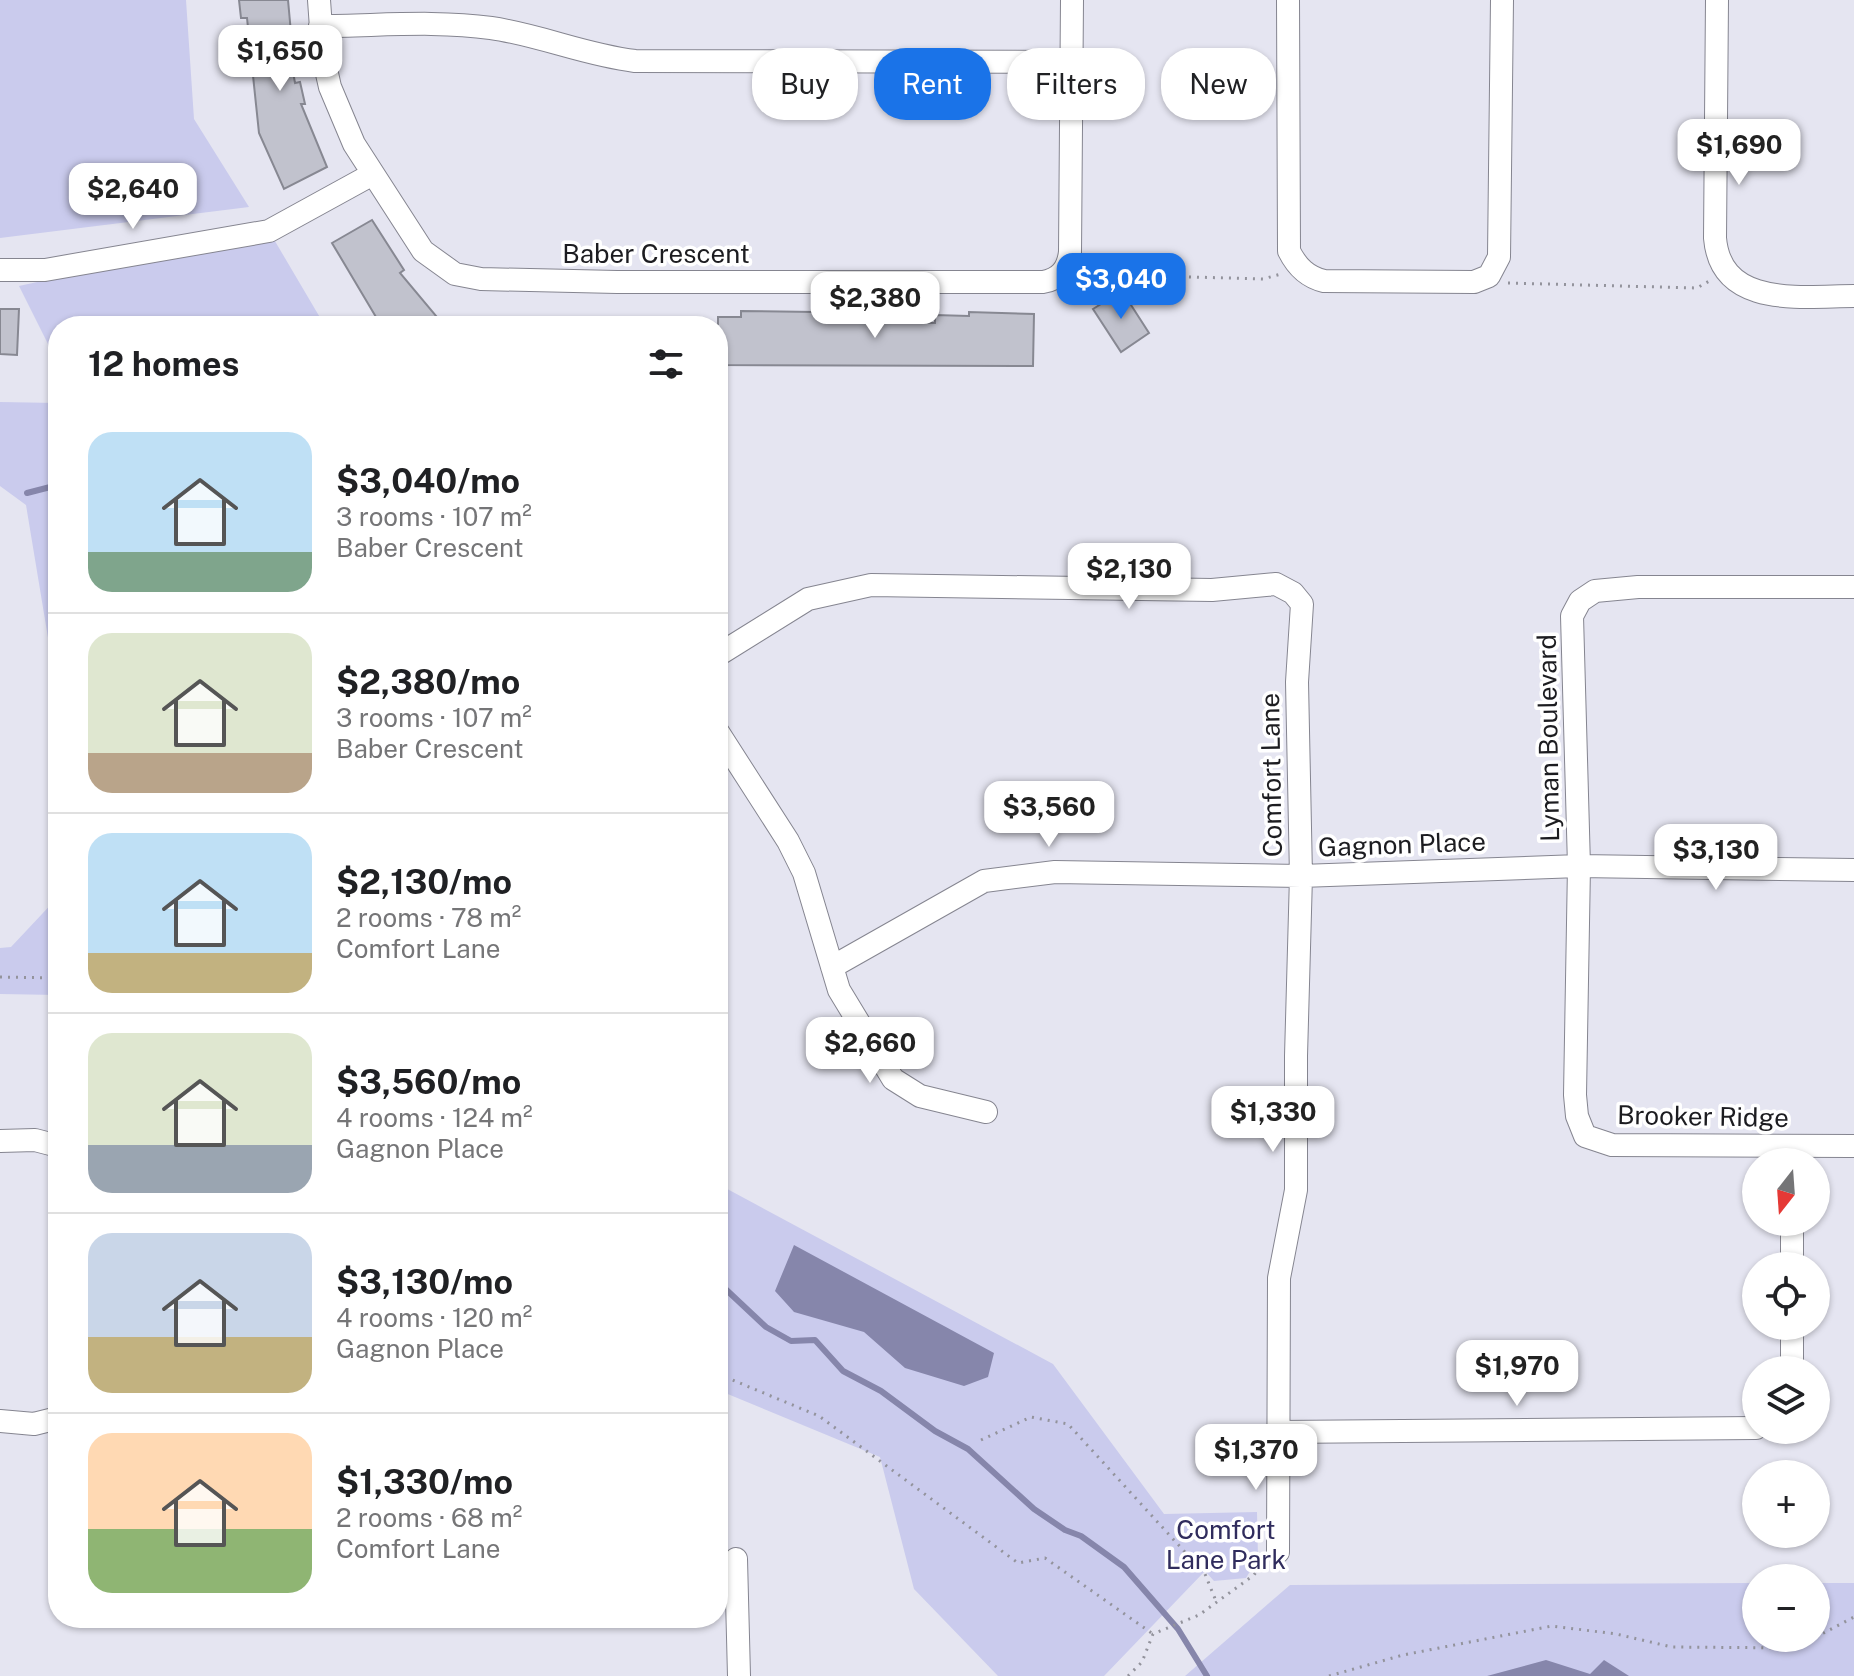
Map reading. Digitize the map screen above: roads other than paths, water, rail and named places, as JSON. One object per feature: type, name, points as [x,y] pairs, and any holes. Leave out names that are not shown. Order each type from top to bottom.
[{"type":"street","name":"Baber Crescent","points":[[319,0],[320,26],[335,101],[371,175],[427,256],[449,271],[474,279],[1043,282],[1060,275],[1070,252],[1073,120]]},
{"type":"street","points":[[1072,0],[1074,48]]},
{"type":"street","points":[[1288,0],[1289,251],[1300,268],[1324,281],[1474,282],[1494,270],[1499,257],[1502,0]]},
{"type":"street","points":[[1717,0],[1715,238],[1726,271],[1744,288],[1763,294],[1854,296]]},
{"type":"street","points":[[320,26],[473,26],[517,33],[580,52],[635,61],[1007,62]]},
{"type":"street","points":[[0,270],[45,270],[269,231],[371,175]]},
{"type":"street","name":"Comfort Lane","points":[[728,649],[808,599],[871,585],[1212,590],[1276,584],[1293,593],[1302,604],[1297,682],[1301,876],[1296,1190],[1279,1278],[1278,1552]]},
{"type":"street","name":"Lyman Boulevard","points":[[1579,866],[1572,616],[1580,601],[1595,591],[1638,587],[1854,587]]},
{"type":"street","points":[[728,748],[788,841],[804,873],[839,990],[893,1079],[920,1096],[986,1112]]},
{"type":"street","name":"Gagnon Place","points":[[832,967],[984,881],[1055,872],[1301,876],[1579,866],[1854,870]]},
{"type":"street","name":"Brooker Ridge","points":[[1579,866],[1575,1095],[1577,1116],[1585,1136],[1612,1145],[1742,1152]]},
{"type":"street","points":[[0,1141],[35,1140],[48,1143]]},
{"type":"street","name":"Brooker Ridge","points":[[1830,1149],[1854,1146]]},
{"type":"street","points":[[0,1421],[34,1424],[48,1420]]},
{"type":"street","points":[[1279,1432],[1742,1428]]},
{"type":"street","points":[[736,1559],[739,1676]]},
{"type":"waterway","points":[[27,493],[48,488]]},
{"type":"waterway","points":[[728,1291],[766,1327],[791,1341],[815,1340],[843,1371],[881,1391],[935,1431],[968,1449],[1034,1509],[1065,1530],[1081,1536],[1124,1567],[1178,1629],[1207,1676]]},
{"type":"park label","name":"Comfort Lane Park","points":[[1226,1544]]}]
